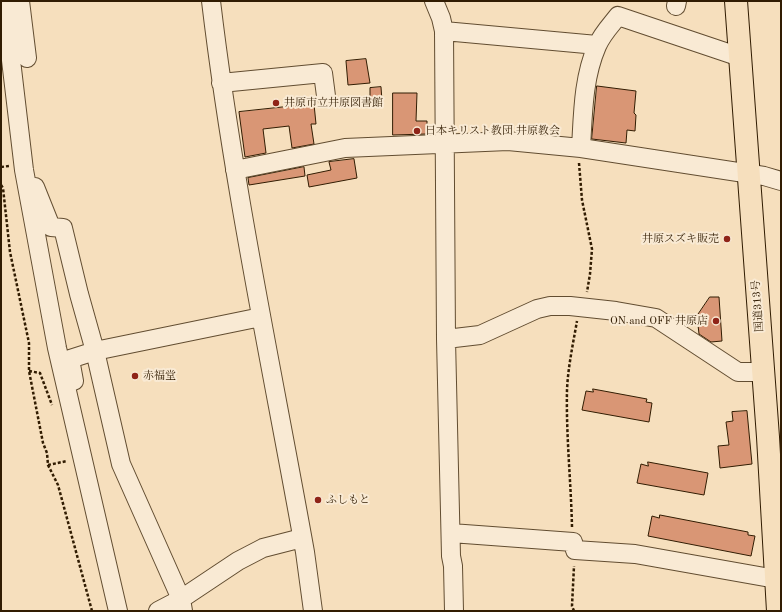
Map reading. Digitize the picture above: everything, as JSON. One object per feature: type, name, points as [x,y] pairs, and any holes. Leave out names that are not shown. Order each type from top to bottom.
[{"type":"highway","name":"国道313号","points":[[736,1],[762,372],[774,439],[776,579],[778,611]]},
{"type":"street","points":[[4,1],[24,170],[57,348],[116,603],[127,611]]},
{"type":"street","points":[[20,1],[27,58]]},
{"type":"street","points":[[211,1],[221,83],[235,170],[302,538],[313,611]]},
{"type":"street","points":[[434,1],[441,18],[444,31],[446,339],[451,556],[453,566],[454,611]]},
{"type":"street","points":[[579,148],[589,69],[597,45],[604,32],[618,16],[740,57]]},
{"type":"street","points":[[444,31],[597,45]]},
{"type":"street","points":[[221,83],[323,73],[326,96]]},
{"type":"street","points":[[235,170],[345,148],[508,141],[579,148],[764,176],[781,181]]},
{"type":"street","points":[[24,170],[37,190],[51,227],[63,228],[95,351],[121,464],[182,605]]},
{"type":"street","points":[[446,339],[480,335],[537,309],[550,306],[570,306],[616,311],[656,318],[738,372],[762,372]]},
{"type":"street","points":[[78,438],[83,423],[70,359],[95,351],[261,317]]},
{"type":"street","points":[[451,533],[635,554],[776,579]]},
{"type":"street","points":[[158,611],[182,605],[238,561],[256,551],[302,538]]},
{"type":"path","points":[[574,611],[572,606],[574,546],[567,422],[567,389],[578,315],[586,303],[592,250],[582,200],[579,148]]},
{"type":"path","points":[[1,185],[3,188],[10,252],[29,343],[28,371],[43,443],[47,453],[48,465],[58,485],[92,611]]},
{"type":"path","points":[[48,465],[60,462]]},
{"type":"building","points":[[366,59],[370,83],[348,85],[346,61]]},
{"type":"building","points":[[597,86],[636,91],[634,113],[636,115],[635,131],[627,130],[626,143],[592,139]]},
{"type":"building","points":[[381,87],[382,101],[370,101],[370,88]]},
{"type":"building","points":[[393,93],[417,93],[416,121],[427,121],[427,134],[393,135]]},
{"type":"building","points":[[314,104],[316,124],[311,124],[314,144],[292,148],[289,126],[263,129],[266,153],[245,157],[239,112]]},
{"type":"building","points":[[354,159],[357,178],[309,187],[307,175],[331,170],[329,162]]},
{"type":"building","points":[[304,167],[305,176],[249,185],[248,178]]},
{"type":"building","points":[[710,297],[719,297],[722,341],[711,342],[699,334],[697,316]]},
{"type":"building","points":[[593,389],[647,399],[646,402],[652,403],[649,422],[582,410],[586,391],[593,392]]},
{"type":"building","points":[[747,411],[752,464],[720,468],[718,446],[729,445],[726,422],[733,421],[732,412]]},
{"type":"building","points":[[648,462],[708,473],[704,495],[637,483],[641,464],[648,466]]},
{"type":"building","points":[[660,515],[748,532],[748,535],[755,536],[751,556],[648,536],[652,516],[659,518]]},
{"type":"place","name":"井原市立井原図書館","points":[[276,103]]},
{"type":"place","name":"日本キリスト教団 井原教会","points":[[417,131]]},
{"type":"place","name":"井原スズキ販売","points":[[727,239]]},
{"type":"place","name":"ON and OFF 井原店","points":[[716,321]]},
{"type":"place","name":"赤福堂","points":[[135,376]]},
{"type":"place","name":"ふしもと","points":[[318,500]]}]
